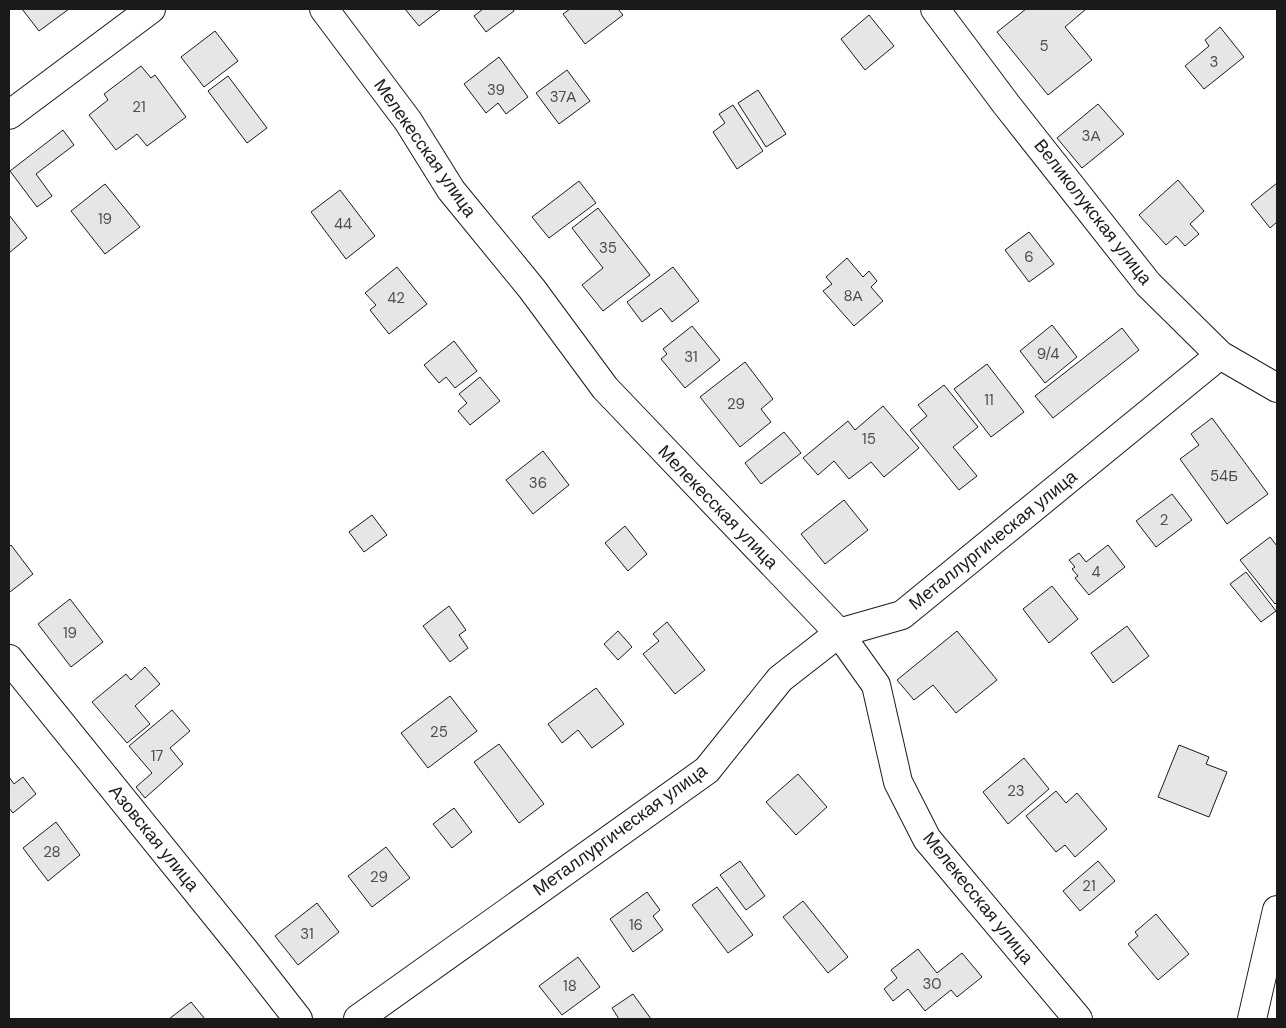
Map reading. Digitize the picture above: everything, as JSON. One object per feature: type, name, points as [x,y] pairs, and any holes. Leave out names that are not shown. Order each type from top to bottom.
[{"type":"street","points":[[9,115],[151,9]]},
{"type":"street","name":"Мелекесская улица","points":[[324,9],[408,122],[451,190],[532,289],[604,388],[839,633],[876,685],[898,782],[927,839],[1078,1019]]},
{"type":"street","name":"Великолукская улица","points":[[935,9],[1006,104],[1148,284],[1220,355],[1277,388]]},
{"type":"street","name":"Металлургическая улица","points":[[358,1019],[707,770],[780,679],[839,633],[902,615],[1220,355]]},
{"type":"street","name":"Азовская улица","points":[[9,659],[246,951],[298,1019]]},
{"type":"street","points":[[1252,1019],[1277,910]]},
{"type":"building","points":[[22,9],[69,9],[39,31]]},
{"type":"building","points":[[405,9],[441,9],[419,26]]},
{"type":"building","points":[[483,9],[513,9],[514,11],[486,32],[474,16]]},
{"type":"building","points":[[570,9],[618,9],[623,15],[585,44],[563,14]]},
{"type":"building","points":[[1026,9],[1086,9],[1065,27],[1092,60],[1048,95],[997,32]]},
{"type":"building","points":[[869,15],[894,46],[865,70],[841,39]]},
{"type":"building","points":[[1220,27],[1244,57],[1204,89],[1185,66],[1209,46],[1205,40]]},
{"type":"building","points":[[215,31],[238,61],[204,87],[181,57]]},
{"type":"building","points":[[499,57],[528,97],[506,114],[498,103],[486,113],[464,84]]},
{"type":"building","points":[[141,66],[151,78],[155,75],[186,117],[147,146],[137,134],[116,150],[89,115],[108,100],[104,94]]},
{"type":"building","points":[[567,70],[590,101],[559,124],[536,93]]},
{"type":"building","points":[[228,76],[267,128],[247,143],[208,91]]},
{"type":"building","points":[[758,90],[786,134],[766,147],[738,103]]},
{"type":"building","points":[[1098,104],[1124,134],[1082,168],[1057,138]]},
{"type":"building","points":[[733,105],[763,151],[737,169],[713,132],[725,123],[719,114]]},
{"type":"building","points":[[63,130],[74,145],[36,174],[52,196],[37,207],[10,171]]},
{"type":"building","points":[[1178,180],[1204,211],[1190,224],[1199,234],[1185,246],[1176,236],[1166,245],[1139,215]]},
{"type":"building","points":[[579,181],[596,203],[549,238],[532,217]]},
{"type":"building","points":[[1277,183],[1277,222],[1270,228],[1251,204]]},
{"type":"building","points":[[105,184],[140,227],[105,254],[71,211]]},
{"type":"building","points":[[340,190],[375,236],[346,259],[311,212]]},
{"type":"building","points":[[598,208],[650,275],[603,311],[582,285],[603,268],[572,228]]},
{"type":"building","points":[[9,215],[27,238],[9,253]]},
{"type":"building","points":[[1029,232],[1054,264],[1029,282],[1005,250]]},
{"type":"building","points":[[847,258],[863,277],[869,271],[877,281],[871,287],[883,301],[854,326],[823,291],[832,284],[826,277]]},
{"type":"building","points":[[397,267],[427,304],[389,334],[370,310],[376,305],[365,293]]},
{"type":"building","points":[[673,267],[699,301],[672,322],[661,308],[642,322],[627,302]]},
{"type":"building","points":[[1052,325],[1077,357],[1045,383],[1020,351]]},
{"type":"building","points":[[692,326],[720,360],[685,388],[661,359],[667,354],[663,349]]},
{"type":"building","points":[[1122,328],[1139,350],[1053,418],[1035,396]]},
{"type":"building","points":[[454,341],[477,371],[455,388],[446,377],[439,383],[424,365]]},
{"type":"building","points":[[745,362],[773,399],[761,409],[771,422],[740,447],[700,397]]},
{"type":"building","points":[[987,364],[1024,412],[991,437],[954,389]]},
{"type":"building","points":[[480,377],[500,401],[470,425],[458,411],[467,403],[459,394]]},
{"type":"building","points":[[944,385],[978,427],[953,447],[977,476],[959,490],[910,430],[927,416],[918,405]]},
{"type":"building","points":[[883,406],[919,448],[884,477],[871,462],[849,479],[834,461],[818,475],[803,458],[848,421],[855,430]]},
{"type":"building","points":[[1212,418],[1268,494],[1227,524],[1180,459],[1199,445],[1191,434]]},
{"type":"building","points":[[784,432],[801,453],[761,484],[745,463]]},
{"type":"building","points":[[543,451],[569,485],[533,514],[506,480]]},
{"type":"building","points":[[1172,494],[1192,520],[1156,547],[1136,521]]},
{"type":"building","points":[[844,500],[868,530],[825,564],[801,534]]},
{"type":"building","points":[[372,515],[387,535],[364,552],[349,532]]},
{"type":"building","points":[[625,526],[647,554],[628,571],[605,543]]},
{"type":"building","points":[[1270,537],[1277,546],[1277,602],[1275,604],[1240,560]]},
{"type":"building","points":[[11,545],[33,574],[10,592],[9,547]]},
{"type":"building","points":[[1108,545],[1125,567],[1089,595],[1075,578],[1078,576],[1072,569],[1075,567],[1069,560],[1079,553],[1086,562]]},
{"type":"building","points":[[1246,572],[1276,611],[1261,622],[1230,584]]},
{"type":"building","points":[[1052,586],[1078,619],[1049,643],[1023,609]]},
{"type":"building","points":[[70,599],[103,642],[71,667],[38,624]]},
{"type":"building","points":[[449,606],[466,630],[459,635],[468,648],[450,662],[423,626]]},
{"type":"building","points":[[667,622],[705,670],[675,694],[643,654],[659,641],[653,634]]},
{"type":"building","points":[[1127,626],[1149,656],[1113,683],[1091,653]]},
{"type":"building","points":[[618,631],[632,647],[618,660],[604,644]]},
{"type":"building","points":[[957,631],[997,680],[956,713],[933,685],[914,700],[897,680]]},
{"type":"building","points":[[145,667],[160,684],[135,706],[150,724],[127,743],[92,702],[126,674],[131,680]]},
{"type":"building","points":[[596,688],[624,724],[592,748],[578,730],[562,743],[548,724]]},
{"type":"building","points":[[450,696],[477,731],[428,768],[401,733]]},
{"type":"building","points":[[172,710],[190,731],[170,748],[183,764],[145,798],[136,787],[152,773],[129,746]]},
{"type":"building","points":[[499,744],[544,804],[519,823],[474,762]]},
{"type":"building","points":[[1179,745],[1209,757],[1206,764],[1227,772],[1209,817],[1158,797]]},
{"type":"building","points":[[1024,758],[1049,789],[1008,824],[983,792]]},
{"type":"building","points":[[798,774],[827,807],[796,835],[766,802]]},
{"type":"building","points":[[9,777],[14,784],[23,777],[36,794],[13,813],[9,808]]},
{"type":"building","points":[[1056,791],[1066,803],[1077,793],[1107,829],[1075,857],[1065,845],[1056,852],[1026,816]]},
{"type":"building","points":[[454,808],[472,832],[452,848],[433,824]]},
{"type":"building","points":[[56,822],[80,855],[48,881],[23,848]]},
{"type":"building","points":[[386,847],[410,878],[372,907],[348,876]]},
{"type":"building","points":[[740,861],[765,896],[746,910],[720,875]]},
{"type":"building","points":[[1098,861],[1115,881],[1080,911],[1063,891]]},
{"type":"building","points":[[717,887],[753,935],[728,953],[692,905]]},
{"type":"building","points":[[647,892],[660,910],[653,916],[663,930],[633,952],[610,919]]},
{"type":"building","points":[[803,901],[848,957],[828,973],[783,917]]},
{"type":"building","points":[[317,903],[339,932],[298,965],[275,936]]},
{"type":"building","points":[[1156,914],[1189,954],[1158,980],[1128,944],[1138,936],[1135,932]]},
{"type":"building","points":[[918,949],[937,973],[962,953],[982,977],[957,997],[951,990],[925,1011],[908,989],[893,1001],[884,989],[897,978],[891,970]]},
{"type":"building","points":[[578,957],[600,987],[562,1015],[539,986]]},
{"type":"building","points":[[633,994],[651,1019],[619,1019],[612,1008]]},
{"type":"building","points":[[191,1002],[205,1019],[169,1019]]}]
